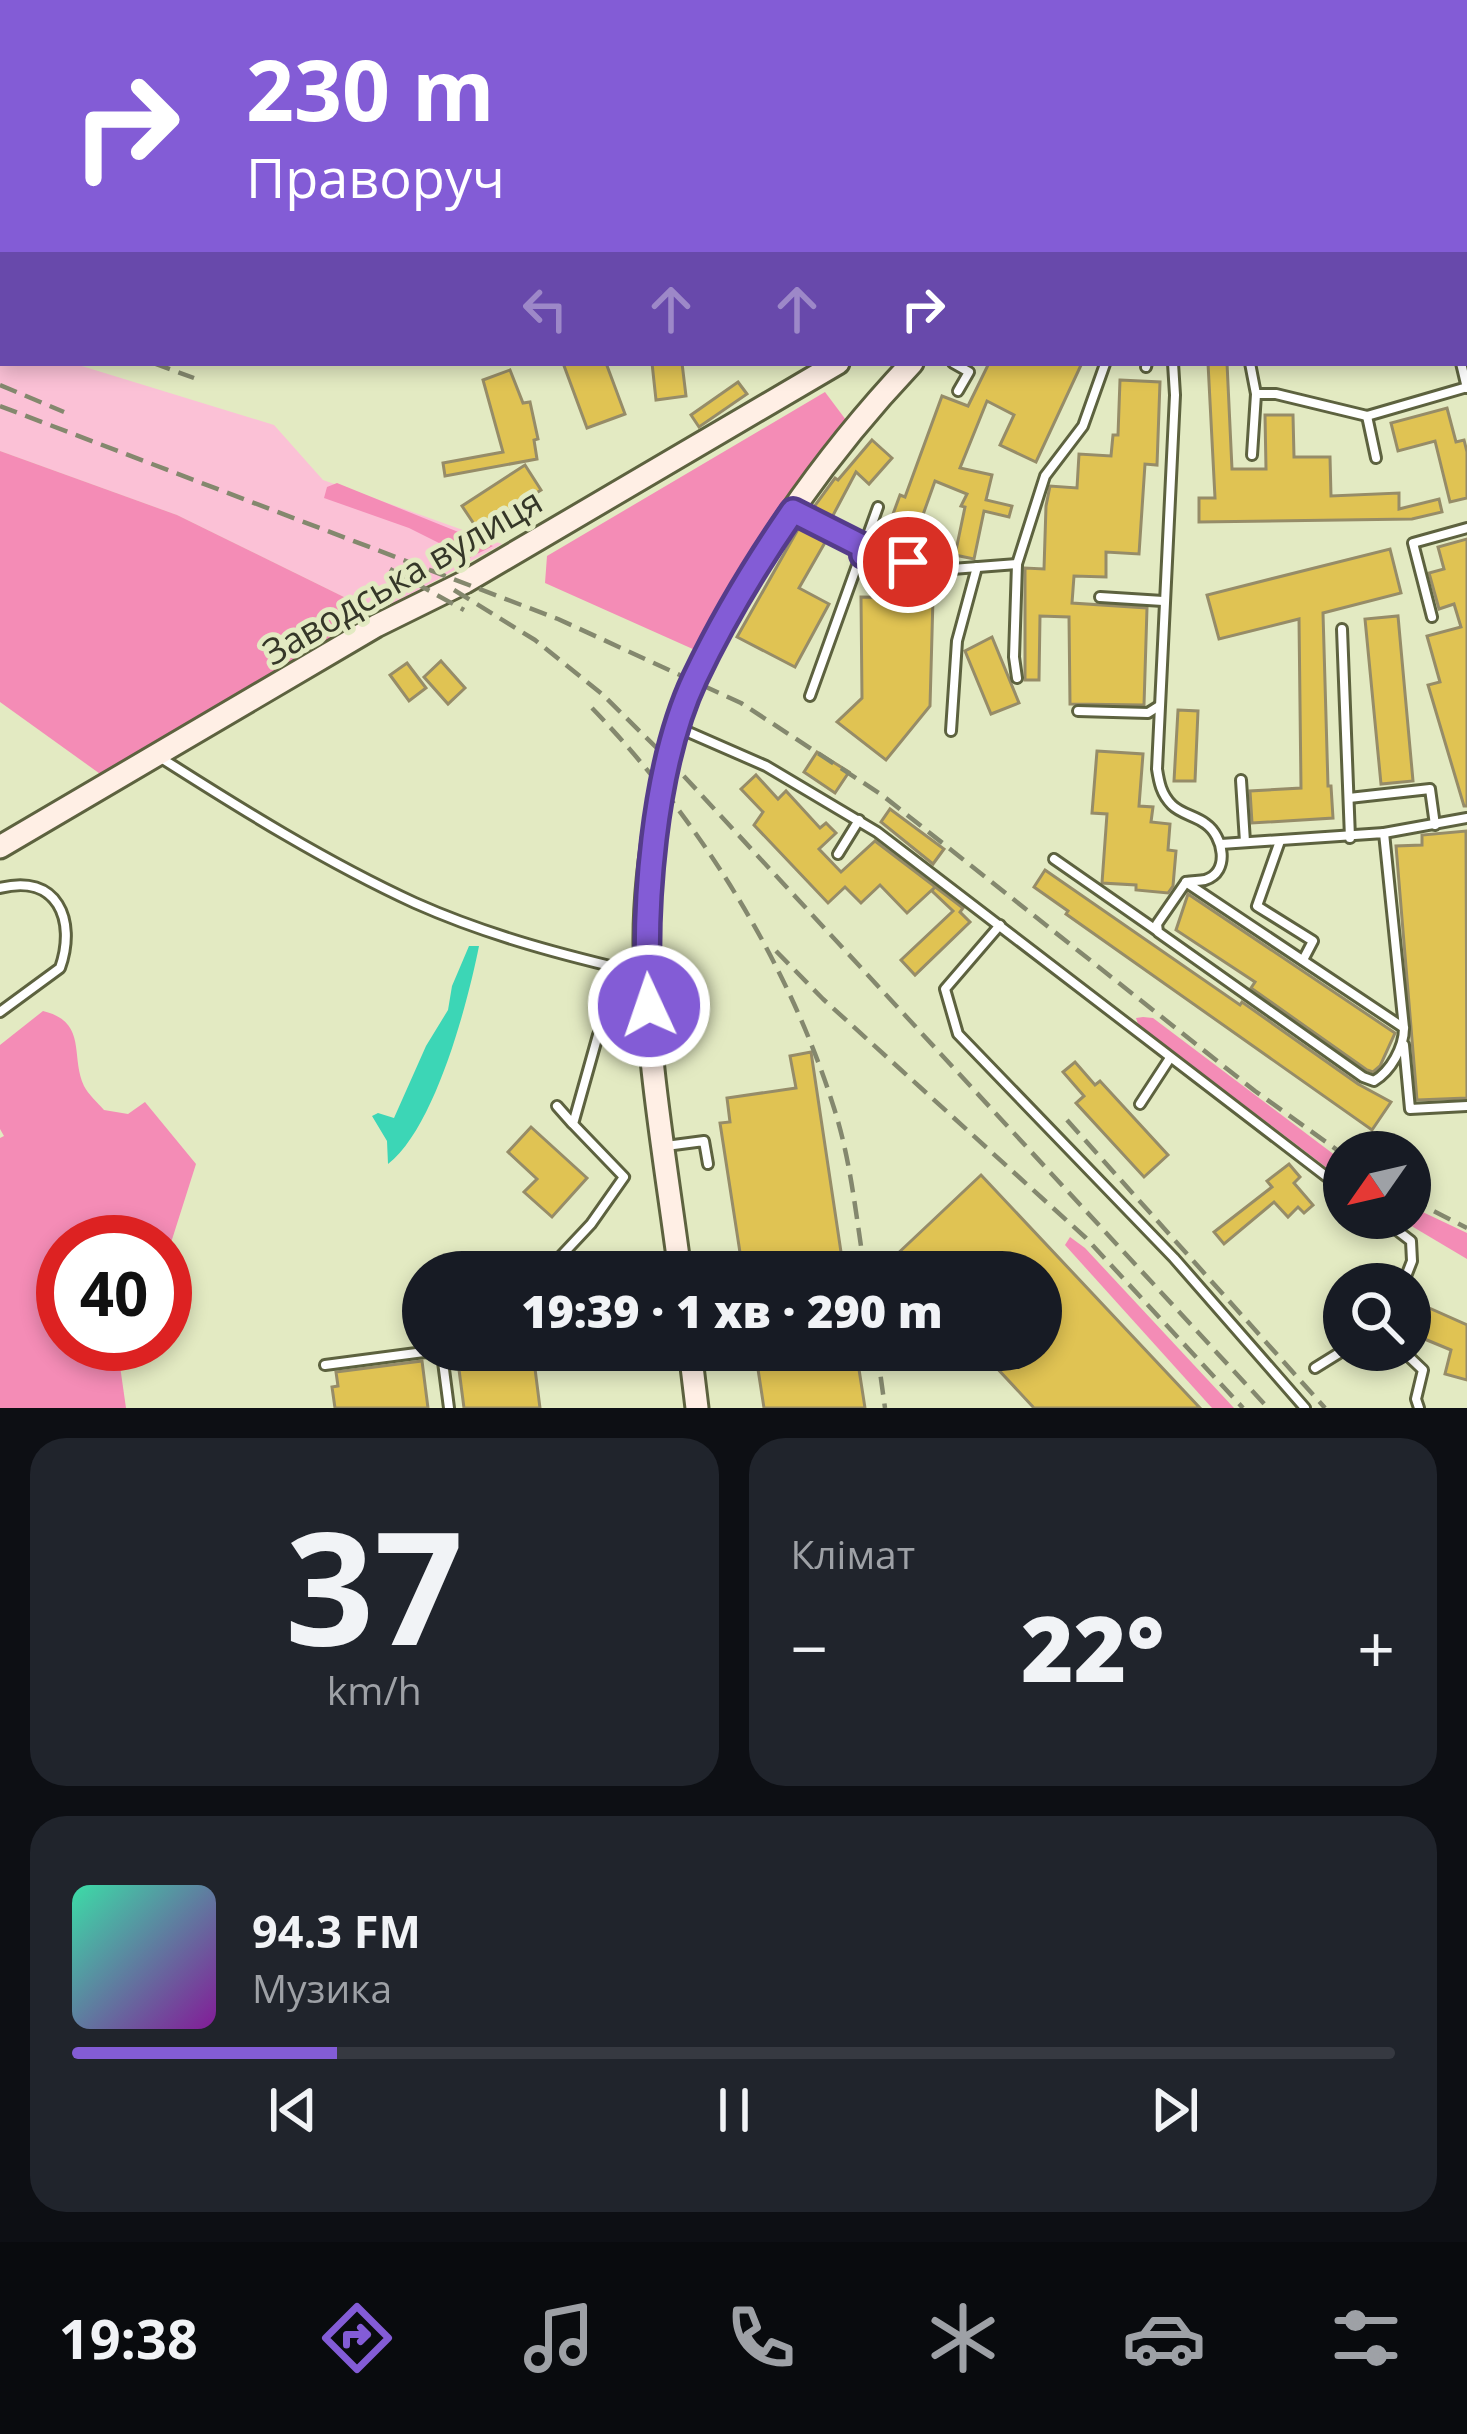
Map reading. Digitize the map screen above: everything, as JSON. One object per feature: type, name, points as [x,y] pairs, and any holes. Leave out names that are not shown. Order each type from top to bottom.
[{"type":"street","name":"Заводська вулиця","points":[[0,847],[833,366]]},
{"type":"street","points":[[882,394],[887,375],[884,366]]},
{"type":"street","points":[[677,1251],[645,941],[654,848],[677,727],[694,680],[768,546],[882,394],[909,366]]},
{"type":"street","points":[[693,1371],[697,1408]]},
{"type":"lane","points":[[1017,678],[1017,564],[1046,476],[1083,426],[1104,366]]},
{"type":"lane","points":[[1158,932],[1157,924],[1186,882],[1207,880],[1217,872],[1221,844],[1208,825],[1172,805],[1160,787],[1173,366]]},
{"type":"lane","points":[[1251,366],[1256,394],[1252,455]]},
{"type":"lane","points":[[958,391],[972,368]]},
{"type":"lane","points":[[1256,394],[1276,394],[1367,416],[1467,388]]},
{"type":"lane","points":[[1367,416],[1376,458]]},
{"type":"lane","points":[[810,696],[878,507]]},
{"type":"lane","points":[[793,511],[864,552],[952,569],[1017,564]]},
{"type":"lane","points":[[1432,617],[1413,543],[1467,528]]},
{"type":"lane","points":[[951,731],[957,641],[977,567]]},
{"type":"lane","points":[[1100,597],[1163,601]]},
{"type":"lane","points":[[1342,628],[1350,838]]},
{"type":"lane","points":[[1078,711],[1148,712],[1159,706]]},
{"type":"lane","points":[[677,727],[766,766],[859,820],[1323,1174]]},
{"type":"lane","points":[[157,755],[308,847],[415,902],[495,934],[647,975]]},
{"type":"lane","points":[[1240,780],[1245,842]]},
{"type":"lane","points":[[1349,798],[1430,789],[1435,825]]},
{"type":"lane","points":[[1221,844],[1350,838],[1467,818]]},
{"type":"lane","points":[[838,854],[859,820]]},
{"type":"lane","points":[[1384,833],[1410,1109],[1467,1106]]},
{"type":"lane","points":[[1280,841],[1257,906],[1313,941],[1303,960]]},
{"type":"lane","points":[[1054,859],[1363,1077],[1374,1081],[1381,1077],[1404,1043]]},
{"type":"lane","points":[[1186,882],[1404,1028]]},
{"type":"lane","points":[[0,888],[25,884],[46,891],[61,910],[66,941],[60,968],[0,1012]]},
{"type":"lane","points":[[1000,925],[945,989],[958,1034],[1174,1258],[1305,1408]]},
{"type":"lane","points":[[573,1124],[598,1035],[624,970]]},
{"type":"lane","points":[[1140,1104],[1170,1058]]},
{"type":"lane","points":[[557,1106],[624,1177],[566,1251]]},
{"type":"lane","points":[[664,1146],[704,1141],[708,1164]]},
{"type":"lane","points":[[325,1364],[402,1355]]},
{"type":"lane","points":[[1315,1368],[1323,1363]]},
{"type":"lane","points":[[447,1371],[449,1408]]},
{"type":"lane","points":[[1420,1408],[1416,1399],[1423,1371]]},
{"type":"shaded area","points":[[0,366],[82,366],[274,425],[323,480],[502,544],[357,624],[348,599],[177,515],[0,451]]},
{"type":"shaded area","points":[[825,392],[846,420],[766,525],[695,650],[545,583],[547,556]]},
{"type":"shaded area","points":[[0,451],[177,515],[348,599],[357,624],[344,636],[103,776],[0,702]]},
{"type":"shaded area","points":[[337,483],[493,546],[469,558],[409,528],[324,498],[327,487]]},
{"type":"shaded area","points":[[43,1011],[57,1016],[72,1032],[84,1086],[104,1110],[128,1114],[145,1102],[196,1164],[180,1215],[36,1215],[36,1371],[121,1371],[126,1408],[0,1408],[0,1138],[4,1136],[0,1129],[0,1045]]},
{"type":"shaded area","points":[[1136,1018],[1153,1018],[1323,1146],[1323,1165],[1138,1024]]},
{"type":"shaded area","points":[[1431,1216],[1467,1233],[1467,1259],[1431,1238]]},
{"type":"shaded area","points":[[1070,1237],[1234,1408],[1212,1408],[1065,1245]]},
{"type":"water","points":[[469,946],[479,946],[447,1062],[421,1123],[388,1164],[387,1141],[372,1116],[394,1118],[448,1010],[452,986]]},
{"type":"building","points":[[564,366],[607,366],[625,414],[587,428]]},
{"type":"building","points":[[652,366],[682,366],[686,396],[656,400]]},
{"type":"building","points":[[988,366],[1081,366],[1036,462],[1000,445],[1014,415],[987,401],[960,468],[992,475],[986,500],[1012,506],[1009,517],[984,511],[974,559],[955,555],[967,494],[935,481],[909,554],[882,544],[900,495],[905,497],[942,396],[968,406]]},
{"type":"building","points":[[1208,366],[1227,366],[1232,469],[1266,469],[1265,415],[1293,415],[1294,457],[1330,457],[1331,496],[1399,493],[1399,509],[1439,499],[1442,512],[1412,519],[1199,522],[1199,498],[1215,498]]},
{"type":"building","points":[[510,370],[523,403],[530,402],[537,459],[445,476],[443,463],[503,452],[483,380]]},
{"type":"building","points":[[1120,380],[1160,382],[1157,465],[1145,464],[1139,554],[1106,552],[1106,577],[1074,576],[1072,603],[1147,608],[1144,705],[1070,704],[1069,617],[1040,616],[1039,680],[1025,680],[1025,568],[1044,569],[1050,486],[1077,488],[1079,454],[1111,456],[1113,435],[1118,435]]},
{"type":"building","points":[[738,382],[747,394],[699,427],[691,415]]},
{"type":"building","points":[[1447,408],[1456,442],[1464,440],[1467,452],[1467,498],[1450,502],[1435,441],[1398,451],[1391,423]]},
{"type":"building","points":[[872,440],[892,458],[869,484],[856,472],[830,521],[811,511],[835,478]]},
{"type":"building","points":[[525,465],[541,490],[478,530],[462,506]]},
{"type":"building","points":[[801,524],[827,539],[799,588],[829,604],[795,667],[737,637]]},
{"type":"building","points":[[1467,539],[1464,806],[1428,685],[1440,682],[1427,636],[1461,627],[1454,604],[1439,609],[1429,573],[1444,569],[1438,547]]},
{"type":"building","points":[[1390,549],[1401,593],[1323,613],[1333,818],[1252,823],[1250,791],[1301,788],[1299,619],[1219,639],[1207,595]]},
{"type":"building","points":[[861,597],[933,598],[930,706],[886,760],[837,722],[862,698]]},
{"type":"building","points":[[1398,616],[1413,781],[1381,784],[1365,619]]},
{"type":"building","points":[[992,637],[1019,703],[991,714],[965,651]]},
{"type":"building","points":[[441,661],[465,688],[448,704],[424,677]]},
{"type":"building","points":[[407,663],[426,688],[409,701],[390,675]]},
{"type":"building","points":[[1178,710],[1198,711],[1195,781],[1174,781]]},
{"type":"building","points":[[1097,751],[1143,754],[1139,806],[1153,807],[1151,822],[1170,824],[1168,850],[1176,851],[1173,886],[1168,893],[1102,883],[1107,814],[1092,813]]},
{"type":"building","points":[[817,752],[849,772],[835,793],[804,772]]},
{"type":"building","points":[[756,775],[778,799],[786,791],[820,828],[826,823],[836,833],[819,849],[841,872],[875,841],[963,908],[960,912],[970,922],[915,975],[901,960],[953,911],[934,888],[907,913],[880,885],[861,903],[845,887],[828,903],[754,825],[763,812],[741,789]]},
{"type":"building","points":[[890,809],[944,849],[933,864],[881,822]]},
{"type":"building","points":[[1466,831],[1467,1098],[1417,1100],[1396,846],[1422,845],[1422,835]]},
{"type":"building","points":[[1045,870],[1391,1102],[1372,1130],[1066,914],[1034,887]]},
{"type":"building","points":[[1188,894],[1395,1033],[1380,1066],[1373,1072],[1367,1070],[1251,988],[1255,982],[1176,930]]},
{"type":"building","points":[[811,1052],[841,1251],[740,1251],[720,1123],[730,1122],[727,1098],[796,1088],[790,1056]]},
{"type":"building","points":[[1075,1062],[1095,1085],[1100,1081],[1168,1155],[1144,1177],[1076,1103],[1084,1096],[1063,1072]]},
{"type":"building","points":[[531,1127],[587,1178],[552,1217],[524,1192],[537,1179],[508,1152]]},
{"type":"building","points":[[1289,1164],[1300,1177],[1294,1183],[1313,1205],[1304,1213],[1298,1207],[1288,1217],[1274,1202],[1224,1244],[1214,1232],[1272,1187],[1267,1181]]},
{"type":"building","points":[[981,1175],[1052,1251],[900,1251]]},
{"type":"building","points":[[1062,1261],[1200,1408],[1034,1408],[1000,1371],[1062,1371]]},
{"type":"building","points":[[1431,1309],[1467,1325],[1467,1380],[1445,1374],[1451,1350],[1431,1342]]},
{"type":"building","points":[[402,1364],[402,1371],[423,1371],[428,1408],[335,1408],[336,1372]]},
{"type":"building","points":[[459,1371],[535,1371],[540,1408],[464,1408]]},
{"type":"building","points":[[758,1371],[859,1371],[865,1408],[764,1408]]},
{"type":"railway","points":[[161,366],[194,378]]},
{"type":"railway","points":[[0,385],[64,412]]},
{"type":"railway","points":[[0,406],[558,619],[741,703],[882,795],[1323,1140]]},
{"type":"railway","points":[[390,569],[464,610]]},
{"type":"railway","points":[[454,590],[535,640],[602,694],[670,761],[1268,1408]]},
{"type":"railway","points":[[592,708],[703,845],[736,894],[792,999],[840,1128],[862,1251]]},
{"type":"railway","points":[[776,951],[1086,1238],[1243,1408]]},
{"type":"railway","points":[[1067,1120],[1325,1408]]},
{"type":"railway","points":[[1431,1210],[1467,1228]]},
{"type":"railway","points":[[880,1371],[885,1408]]},
{"type":"route","points":[[649,1006],[645,941],[654,848],[677,727],[694,680],[768,546],[793,511],[866,548],[863,555],[908,562]]}]
